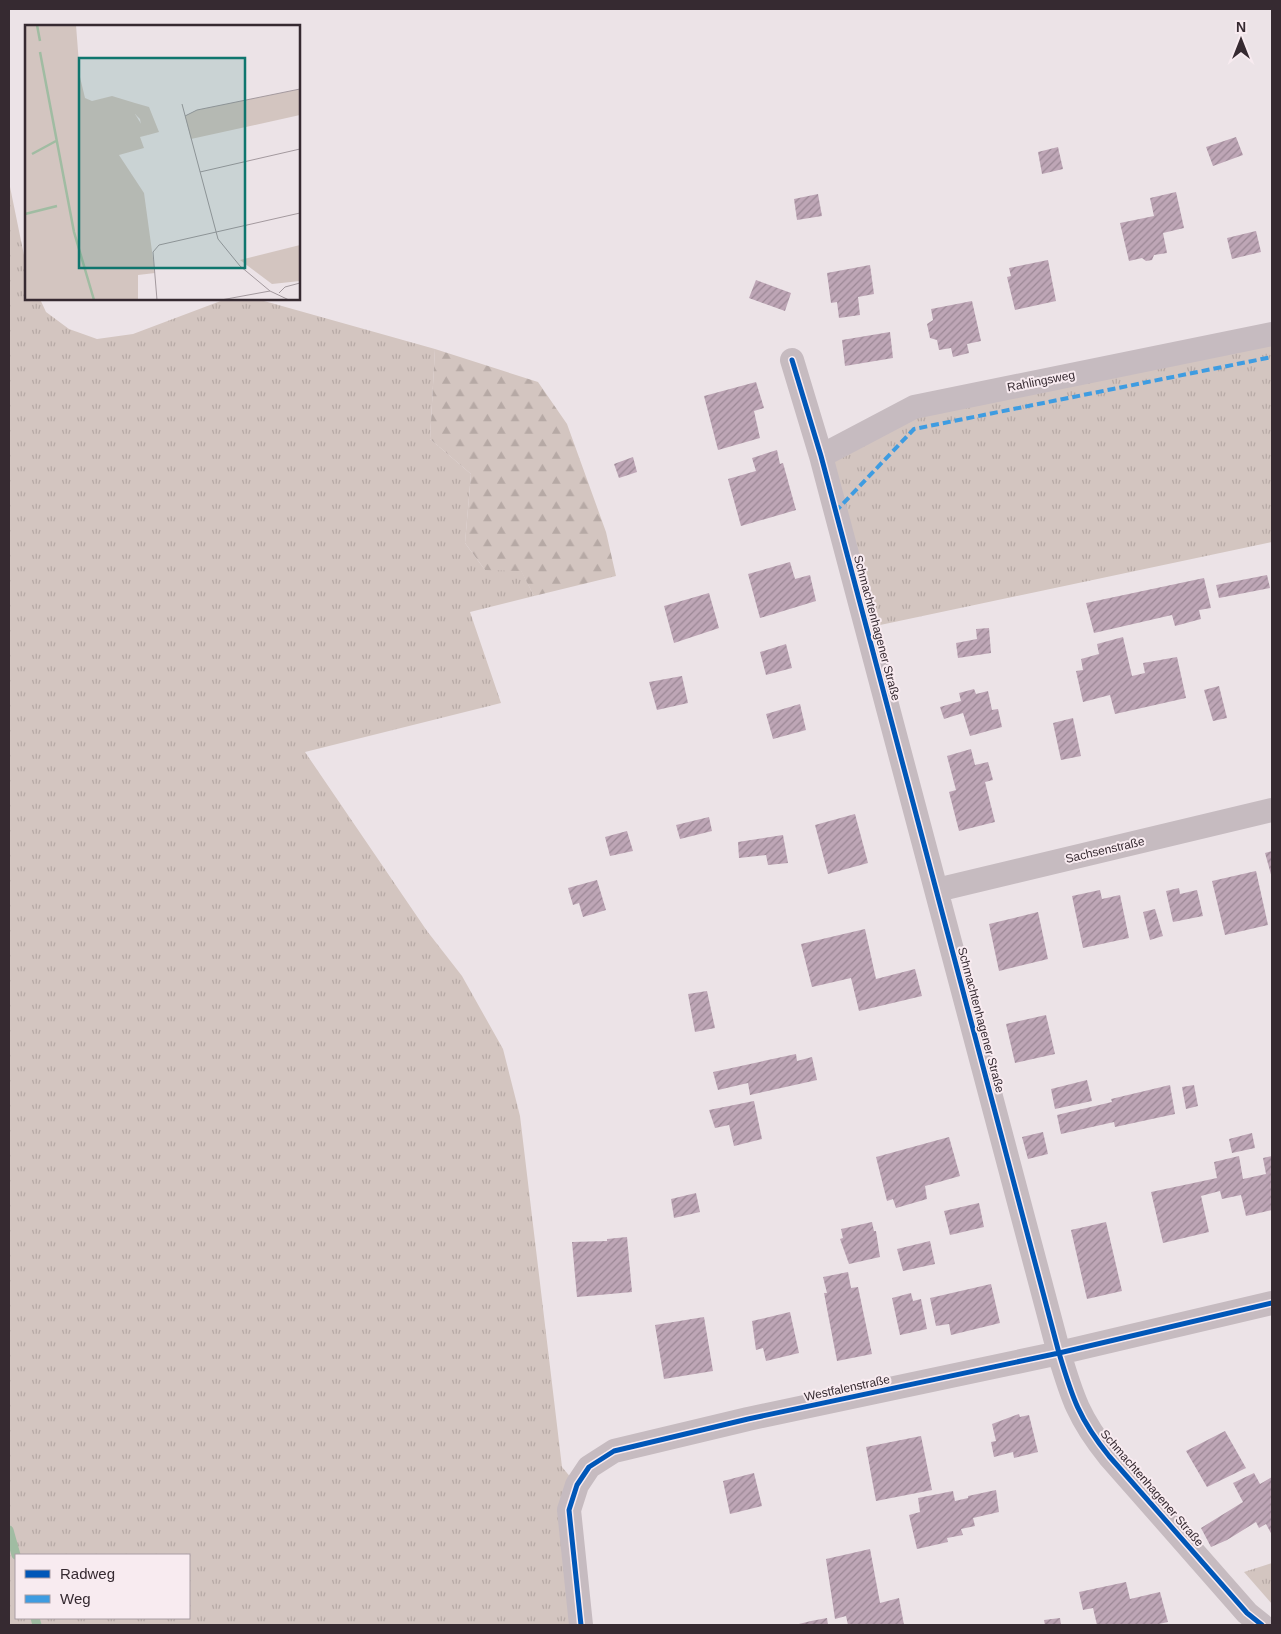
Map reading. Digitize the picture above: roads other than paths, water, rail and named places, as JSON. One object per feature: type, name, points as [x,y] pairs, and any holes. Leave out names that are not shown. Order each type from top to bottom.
[{"type":"street","name":"Rahlingsweg","points":[[820,456],[914,407],[1272,334]]},
{"type":"street","name":"Schmachtenhagener Straße","points":[[792,360],[820,456],[1074,1403],[1089,1431],[1247,1613],[1262,1625]]},
{"type":"street","name":"Sachsenstraße","points":[[937,890],[1272,810]]},
{"type":"street","name":"Westfalenstraße","points":[[581,1625],[569,1510],[577,1485],[589,1467],[614,1451],[748,1419],[1059,1352],[1272,1303]]},
{"type":"waterway","points":[[9,1530],[16,1554]]},
{"type":"waterway","points":[[35,1619],[37,1625]]}]
